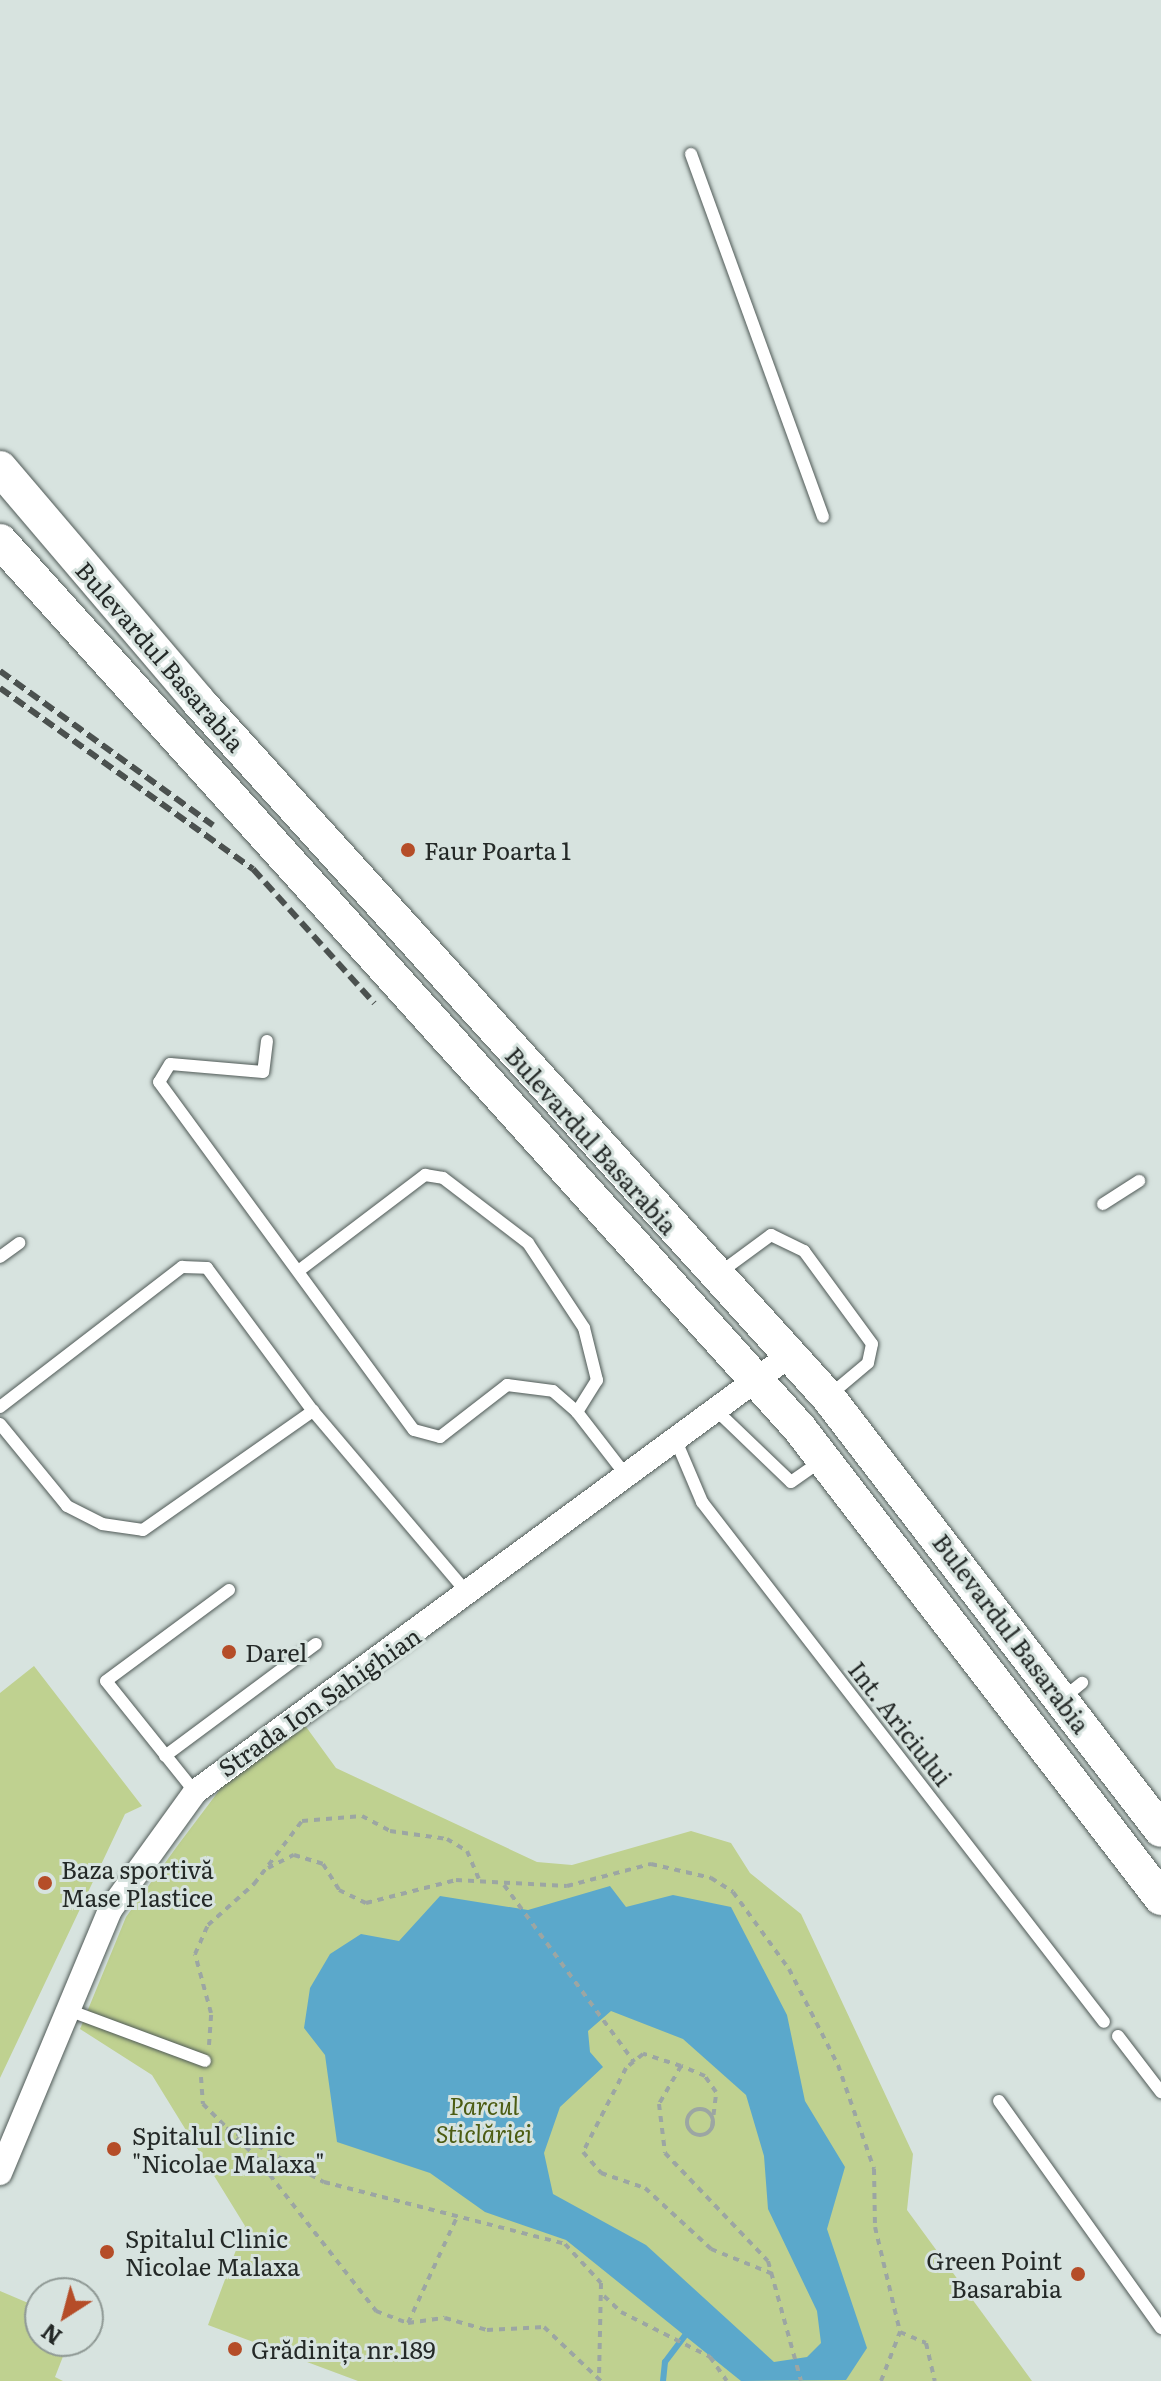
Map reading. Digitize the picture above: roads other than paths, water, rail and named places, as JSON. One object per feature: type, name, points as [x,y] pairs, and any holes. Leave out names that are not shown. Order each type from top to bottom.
[{"type":"main road","name":"Bulevardul Basarabia","points":[[0,468],[198,701],[828,1397],[1072,1691],[1161,1830]]},
{"type":"main road","name":"Bulevardul Basarabia","points":[[0,541],[825,1458],[1161,1898]]},
{"type":"street","name":"Strada Ion Sahighian","points":[[0,2173],[110,1910],[195,1792],[677,1443],[790,1355]]},
{"type":"lane","points":[[691,154],[823,517]]},
{"type":"lane","points":[[267,1041],[263,1072],[170,1064],[159,1082],[426,1438],[440,1437],[507,1385],[553,1391],[577,1412],[628,1478]]},
{"type":"lane","points":[[301,1269],[434,1172],[528,1243],[584,1328],[598,1368],[577,1412]]},
{"type":"lane","points":[[1103,1204],[1139,1181]]},
{"type":"lane","points":[[716,1276],[771,1235],[804,1251],[872,1344],[868,1363],[828,1397]]},
{"type":"lane","points":[[0,1257],[19,1243]]},
{"type":"lane","points":[[0,1407],[182,1267],[194,1265],[216,1272],[313,1411],[469,1595]]},
{"type":"lane","points":[[0,1424],[67,1506],[102,1524],[143,1530],[313,1411]]},
{"type":"lane","points":[[718,1412],[791,1482],[825,1458]]},
{"type":"lane","name":"Int. Ariciului","points":[[677,1443],[702,1502],[1104,2022]]},
{"type":"lane","points":[[195,1792],[106,1681],[229,1590]]},
{"type":"lane","points":[[165,1756],[316,1644]]},
{"type":"lane","points":[[68,2010],[205,2061]]},
{"type":"lane","points":[[1118,2036],[1161,2092]]},
{"type":"lane","points":[[999,2101],[1161,2328]]},
{"type":"water","points":[[610,1886],[626,1907],[673,1895],[731,1907],[787,2015],[805,2101],[845,2167],[827,2229],[867,2348],[846,2380],[741,2381],[566,2240],[485,2212],[430,2173],[337,2142],[325,2055],[304,2028],[310,1988],[330,1954],[361,1934],[399,1941],[440,1896],[528,1910]],"holes":[[[611,2011],[683,2039],[746,2095],[764,2156],[768,2209],[817,2311],[821,2343],[807,2357],[774,2362],[646,2245],[553,2194],[544,2153],[560,2107],[603,2067],[590,2052],[588,2031]]]},
{"type":"waterway","points":[[663,2381],[665,2362],[685,2335]]},
{"type":"railway","points":[[0,671],[213,825]]},
{"type":"railway","points":[[0,688],[253,869],[374,1003]]},
{"type":"place","name":"Faur Poarta 1","points":[[408,850]]},
{"type":"place","name":"Darel","points":[[229,1652]]},
{"type":"place","name":"Baza sportivă Mase Plastice","points":[[45,1883]]},
{"type":"place","name":"Spitalul Clinic \"Nicolae Malaxa\"","points":[[114,2149]]},
{"type":"place","name":"Spitalul Clinic Nicolae Malaxa","points":[[107,2252]]},
{"type":"place","name":"Green Point Basarabia","points":[[1078,2274]]},
{"type":"place","name":"Grădinița nr.189","points":[[235,2349]]},
{"type":"park label","name":"Parcul Sticlăriei","points":[[484,2119]]}]
